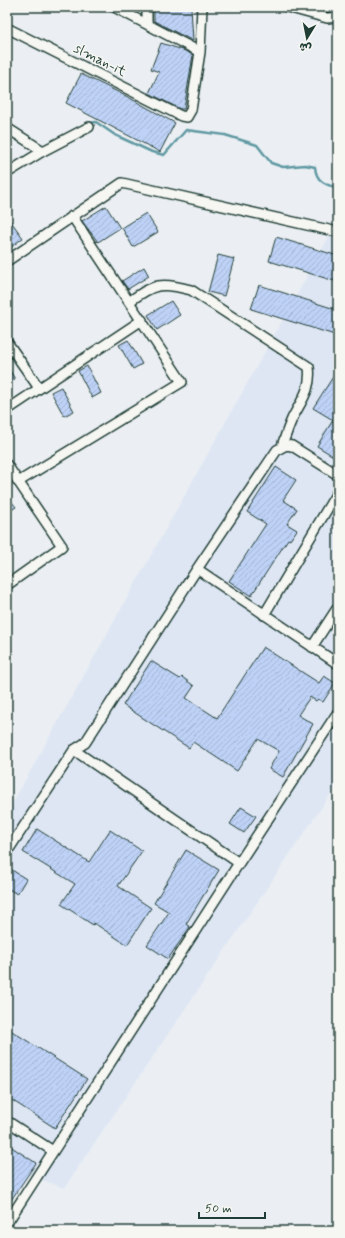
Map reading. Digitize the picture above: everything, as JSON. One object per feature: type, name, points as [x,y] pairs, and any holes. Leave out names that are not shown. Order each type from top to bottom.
[{"type":"street","points":[[114,7],[200,52],[202,7]]},
{"type":"street","points":[[147,7],[147,24]]},
{"type":"street","points":[[287,7],[327,18],[338,17]]},
{"type":"street","name":"slman-it","points":[[7,28],[181,116],[187,117],[191,110],[200,52]]},
{"type":"street","points":[[7,173],[43,150],[89,126]]},
{"type":"street","points":[[7,128],[43,150]]},
{"type":"street","points":[[7,261],[122,183],[338,232]]},
{"type":"street","points":[[18,482],[182,382],[72,216]]},
{"type":"street","points":[[7,852],[74,750],[85,744],[197,569],[277,450],[282,446],[291,420],[309,387],[309,367],[191,290],[162,284],[142,292],[129,302]]},
{"type":"street","points":[[7,410],[142,320]]},
{"type":"street","points":[[7,342],[39,388]]},
{"type":"street","points":[[282,446],[292,446],[338,475]]},
{"type":"street","points":[[7,465],[62,546],[7,585]]},
{"type":"street","points":[[264,615],[338,491]]},
{"type":"street","points":[[197,569],[338,664]]},
{"type":"street","points":[[312,647],[338,607]]},
{"type":"street","points":[[7,1223],[338,712]]},
{"type":"street","points":[[74,750],[239,863]]},
{"type":"street","points":[[7,1121],[53,1151]]},
{"type":"shaded area","points":[[338,221],[338,783],[64,1188],[7,1167],[7,813]]},
{"type":"building","points":[[154,7],[191,7],[193,41],[154,21]]},
{"type":"building","points":[[310,7],[334,7],[333,11],[328,12]]},
{"type":"building","points":[[161,43],[193,55],[184,109],[180,109],[149,93],[159,72],[151,69]]},
{"type":"building","points":[[81,74],[126,96],[175,123],[160,152],[66,103]]},
{"type":"building","points":[[106,206],[120,228],[98,242],[82,221]]},
{"type":"building","points":[[146,213],[158,232],[133,247],[122,228]]},
{"type":"building","points":[[7,216],[23,238],[11,247],[7,242]]},
{"type":"building","points":[[276,237],[338,256],[338,282],[269,261]]},
{"type":"building","points":[[218,255],[234,259],[224,296],[208,292]]},
{"type":"building","points":[[144,267],[149,276],[128,289],[122,281]]},
{"type":"building","points":[[259,285],[338,310],[338,336],[251,309]]},
{"type":"building","points":[[171,301],[180,315],[157,330],[148,315]]},
{"type":"building","points":[[128,340],[142,364],[133,369],[119,345]]},
{"type":"building","points":[[7,366],[15,379],[7,384]]},
{"type":"building","points":[[87,366],[101,393],[92,398],[78,371]]},
{"type":"building","points":[[338,369],[338,412],[333,420],[313,408]]},
{"type":"building","points":[[61,387],[74,411],[64,416],[51,392]]},
{"type":"building","points":[[333,420],[338,424],[338,459],[317,446]]},
{"type":"building","points":[[276,467],[296,480],[283,500],[297,509],[287,524],[297,530],[290,540],[288,539],[251,596],[229,581],[266,524],[247,512]]},
{"type":"building","points":[[11,501],[16,507],[7,513],[7,504]]},
{"type":"building","points":[[263,647],[319,683],[324,676],[335,683],[323,702],[318,699],[316,701],[310,697],[298,715],[313,724],[283,777],[269,769],[279,751],[258,739],[237,771],[193,742],[189,748],[123,705],[151,661],[180,679],[182,677],[194,686],[186,698],[217,718]]},
{"type":"building","points":[[241,807],[256,816],[244,833],[230,824]]},
{"type":"building","points":[[37,829],[89,862],[110,830],[142,851],[118,886],[151,908],[127,945],[94,923],[93,925],[61,904],[75,884],[23,852]]},
{"type":"building","points":[[186,850],[219,870],[186,924],[190,927],[168,959],[147,945],[169,912],[154,903]]},
{"type":"building","points":[[12,870],[26,879],[17,894],[7,888],[7,878]]},
{"type":"building","points":[[7,1028],[87,1079],[55,1128],[7,1097]]},
{"type":"building","points":[[7,1144],[36,1163],[7,1206]]},
{"type":"waterway","points":[[89,123],[96,122],[115,135],[152,152],[164,155],[186,130],[225,135],[257,145],[271,163],[283,167],[305,165],[315,167],[317,175],[322,182],[338,187]]}]
